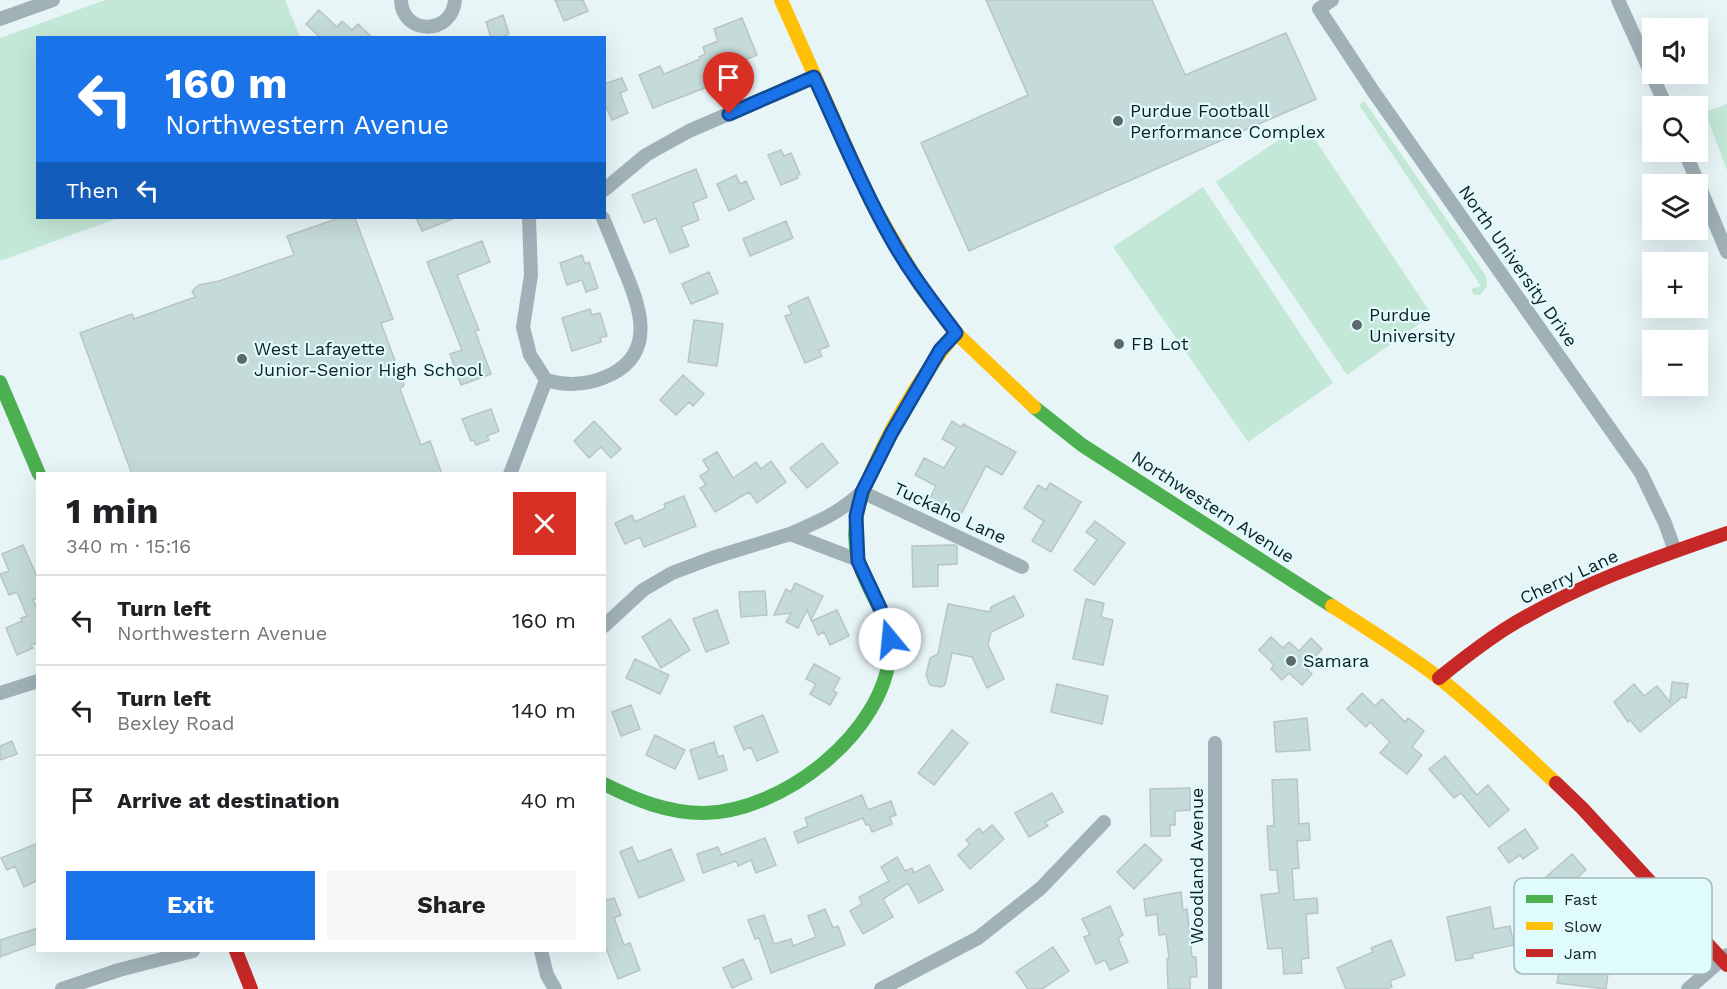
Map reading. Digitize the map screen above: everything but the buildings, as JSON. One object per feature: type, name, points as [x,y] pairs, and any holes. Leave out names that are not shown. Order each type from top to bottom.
[{"type":"main road","name":"Northwestern Avenue","points":[[781,0],[870,200],[919,284],[956,333],[1041,414],[1082,445],[1400,649],[1439,678],[1474,707],[1582,808],[1648,878]]},
{"type":"main road","points":[[606,785],[634,801],[662,810],[700,814],[736,810],[764,801],[810,775],[832,757],[858,726],[877,699],[887,671],[890,639],[882,612],[858,561],[856,516],[862,492],[896,425],[940,350],[956,333]]},
{"type":"main road","points":[[0,382],[38,472]]},
{"type":"main road","name":"Cherry Lane","points":[[1439,678],[1472,650],[1525,615],[1594,582],[1675,550],[1727,534]]},
{"type":"main road","name":"Northwestern Avenue","points":[[1712,946],[1725,960]]},
{"type":"main road","points":[[236,952],[251,989]]},
{"type":"street","points":[[0,19],[53,0]]},
{"type":"street","points":[[401,0],[404,13],[409,19],[433,32],[451,14],[455,0]]},
{"type":"street","name":"North University Drive","points":[[1332,0],[1319,9],[1368,85],[1641,473],[1675,550]]},
{"type":"street","points":[[1618,0],[1661,96]]},
{"type":"street","points":[[606,188],[646,155],[662,146],[814,77]]},
{"type":"street","points":[[1689,162],[1727,252]]},
{"type":"street","points":[[529,219],[531,275],[523,327],[530,355],[546,380],[563,385],[587,384],[602,380],[620,370],[634,355],[639,343],[642,324],[638,302],[603,219]]},
{"type":"street","points":[[511,472],[546,380]]},
{"type":"street","points":[[606,624],[643,590],[672,573],[790,534],[845,508],[862,492]]},
{"type":"street","name":"Tuckaho Lane","points":[[862,492],[1022,567]]},
{"type":"street","points":[[790,534],[858,561]]},
{"type":"street","points":[[0,693],[36,682]]},
{"type":"street","name":"Woodland Avenue","points":[[1215,743],[1215,989]]},
{"type":"street","points":[[881,989],[978,938],[1041,888],[1104,822]]},
{"type":"street","points":[[62,989],[119,970],[190,952]]},
{"type":"street","points":[[541,952],[547,975],[555,989]]},
{"type":"street","points":[[1712,970],[1725,960]]},
{"type":"street","points":[[1688,989],[1707,974]]},
{"type":"green space","points":[[105,0],[285,0],[300,36],[36,36],[36,219],[115,219],[0,261],[0,38]]},
{"type":"green space","points":[[1364,101],[1486,276],[1487,286],[1480,295],[1474,295],[1471,289],[1481,286],[1359,105]]},
{"type":"green space","points":[[1727,104],[1727,170],[1708,120],[1708,111]]},
{"type":"green space","points":[[1304,123],[1432,315],[1347,375],[1216,182]]},
{"type":"green space","points":[[1203,187],[1333,383],[1248,442],[1113,247]]},
{"type":"traffic: fast","points":[[0,382],[38,472]]},
{"type":"traffic: fast","points":[[1034,407],[1082,445],[1332,606]]},
{"type":"traffic: fast","points":[[606,785],[640,800],[677,811],[704,813],[734,809],[765,799],[796,783],[850,738],[870,711],[884,681],[890,651],[886,624],[862,572],[856,549],[857,513],[864,490]]},
{"type":"traffic: slow","points":[[781,0],[870,200],[919,284],[956,333],[1034,407]]},
{"type":"traffic: slow","points":[[864,490],[882,448],[904,408],[956,333]]},
{"type":"traffic: slow","points":[[1332,606],[1439,678],[1556,783]]},
{"type":"traffic: jam","points":[[1439,678],[1505,629],[1558,600],[1642,563],[1727,533]]},
{"type":"traffic: jam","points":[[1556,783],[1647,878]]},
{"type":"traffic: jam","points":[[1712,949],[1727,965]]},
{"type":"traffic: jam","points":[[236,952],[251,989]]},
{"type":"place","name":"Purdue Football Performance Complex","points":[[1118,121]]},
{"type":"place","name":"Purdue University","points":[[1357,325]]},
{"type":"place","name":"FB Lot","points":[[1119,344]]},
{"type":"place","name":"West Lafayette Junior-Senior High School","points":[[242,359]]},
{"type":"place","name":"Samara","points":[[1291,661]]},
{"type":"route","points":[[729,114],[814,77],[870,200],[919,284],[956,333],[940,350],[891,434],[862,492],[856,516],[858,561],[882,612],[890,639]]}]
